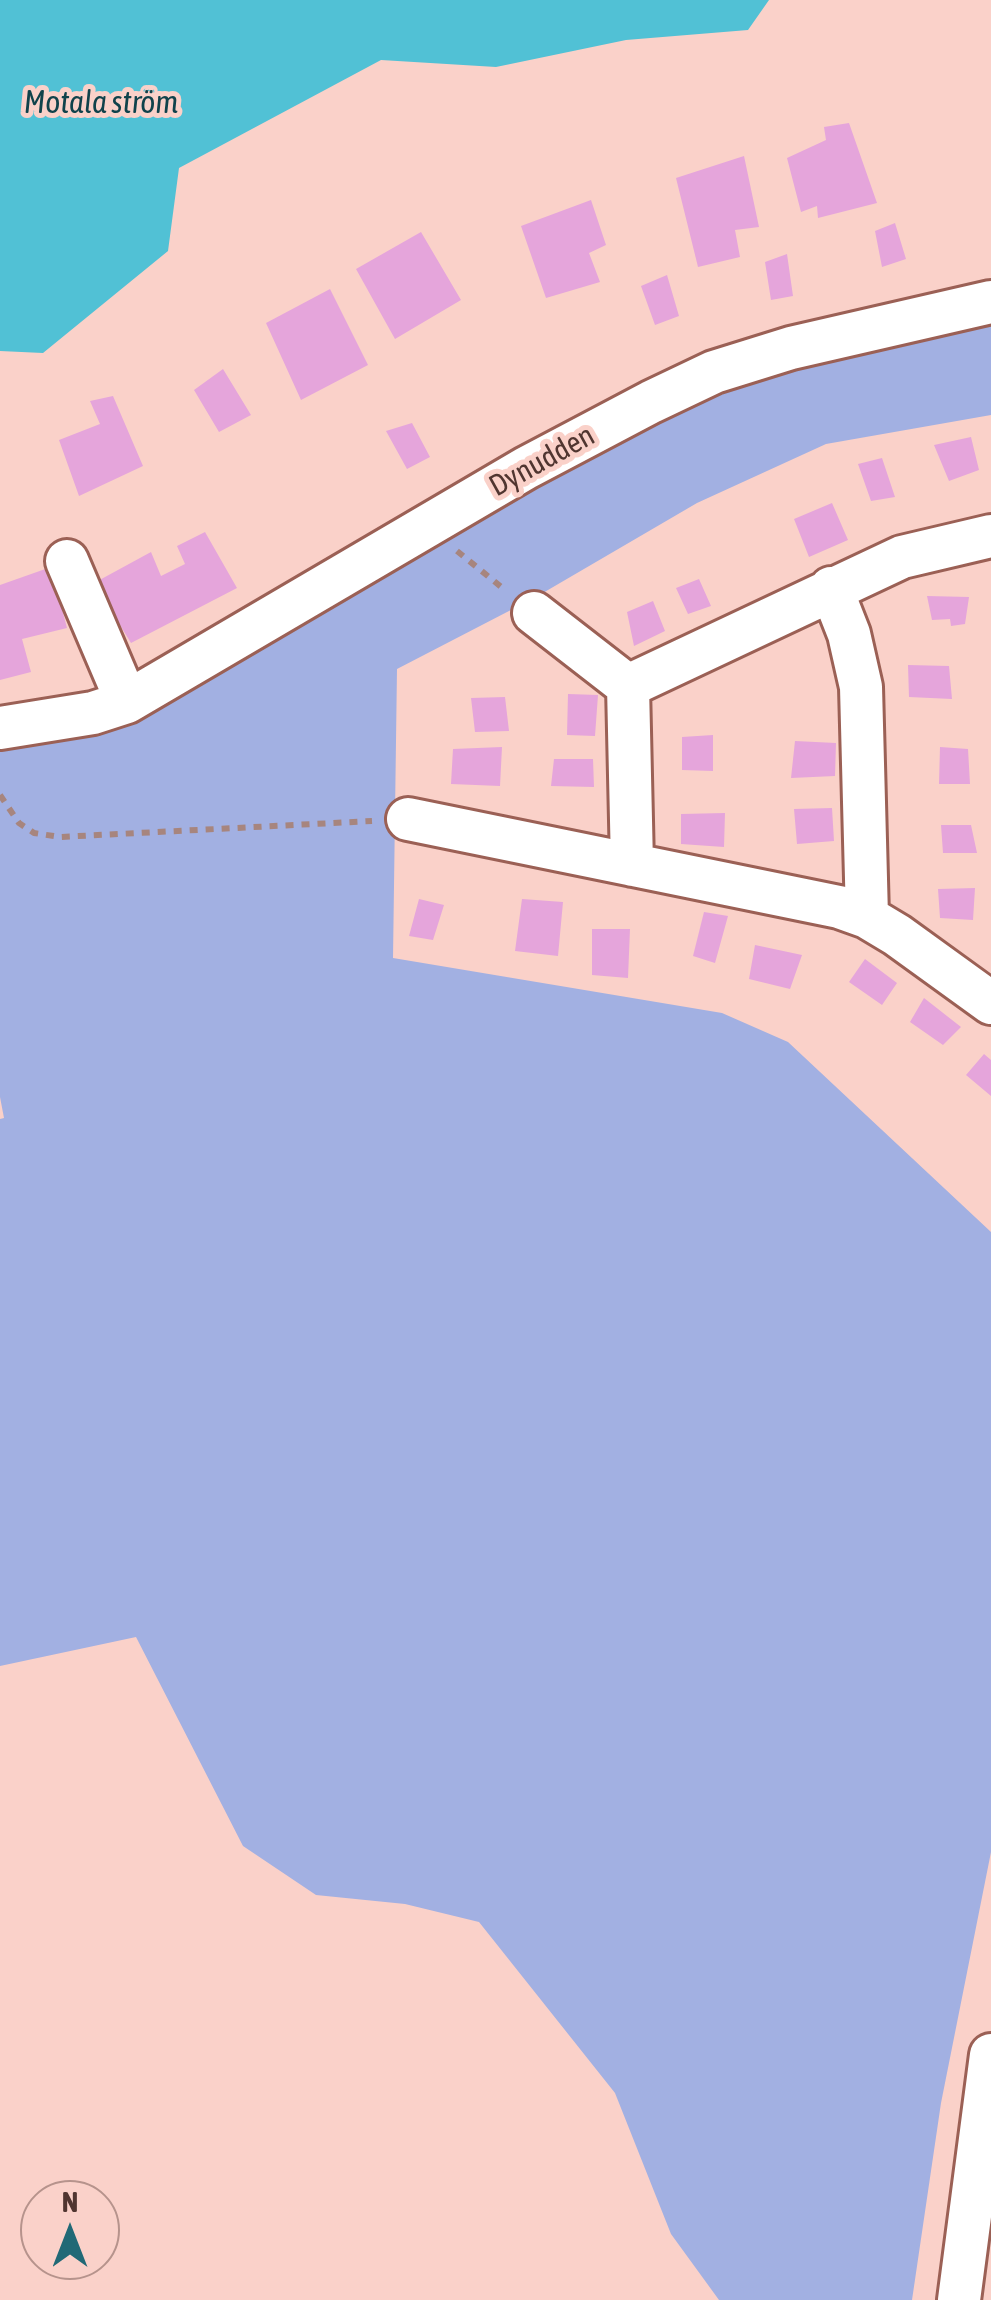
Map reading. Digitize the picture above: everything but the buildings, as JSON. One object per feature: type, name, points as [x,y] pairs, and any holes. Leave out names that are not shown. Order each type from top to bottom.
[{"type":"street","name":"Dynudden","points":[[0,728],[93,713],[127,702],[526,468],[714,372],[791,348],[991,302]]},
{"type":"street","points":[[628,686],[902,556],[991,536]]},
{"type":"street","points":[[67,561],[127,702]]},
{"type":"street","points":[[830,588],[849,634],[861,687],[866,917]]},
{"type":"street","points":[[534,613],[628,686]]},
{"type":"street","points":[[628,686],[632,865]]},
{"type":"street","points":[[408,819],[839,906],[896,934],[991,1003]]},
{"type":"street","points":[[960,2300],[991,2055]]},
{"type":"path","points":[[427,526],[534,613]]},
{"type":"path","points":[[0,795],[19,823],[34,833],[60,836],[408,819]]},
{"type":"shaded area","points":[[991,298],[991,415],[826,444],[697,503],[536,597],[397,669],[393,958],[722,1013],[788,1042],[991,1232],[991,1852],[941,2103],[912,2300],[719,2300],[671,2234],[615,2093],[479,1922],[405,1904],[316,1895],[243,1846],[136,1637],[0,1666],[0,1119],[4,1118],[0,1097],[0,732],[128,708],[620,418]]},
{"type":"water","name":"Motala ström","points":[[0,0],[769,0],[748,30],[626,40],[496,67],[381,60],[179,168],[168,251],[43,353],[0,351]]}]
